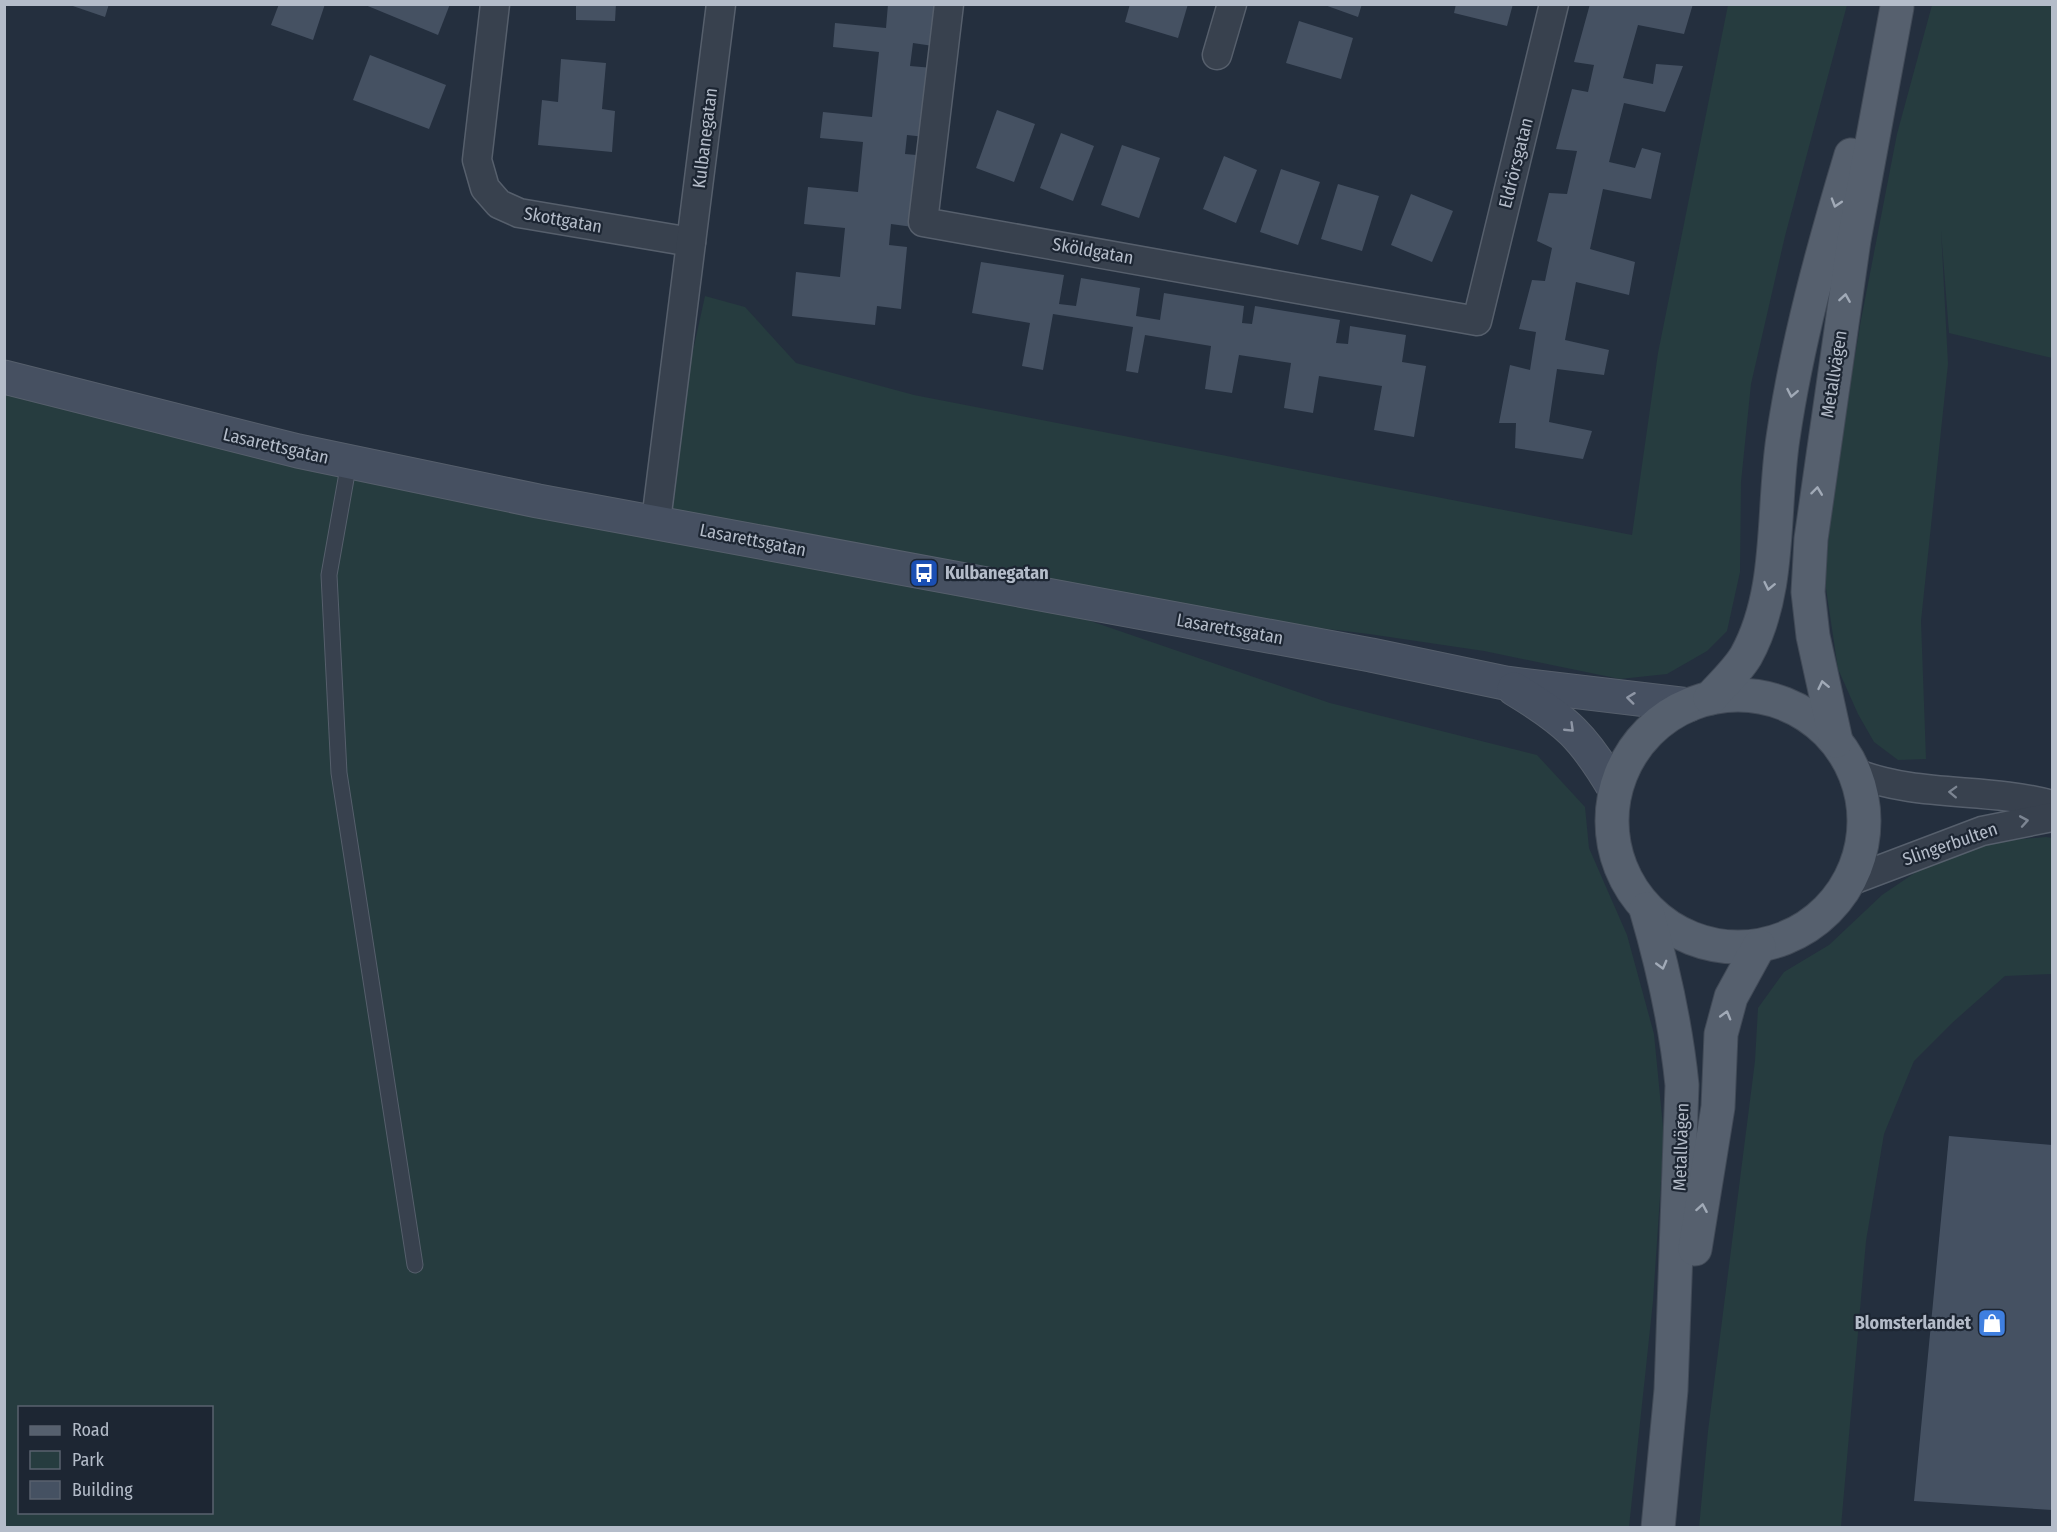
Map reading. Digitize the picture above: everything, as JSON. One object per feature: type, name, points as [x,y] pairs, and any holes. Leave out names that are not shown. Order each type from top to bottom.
[{"type":"main road","name":"Metallvägen","points":[[1700,701],[1744,659],[1756,634],[1762,614],[1770,580],[1783,439],[1800,350],[1827,235],[1897,6]]},
{"type":"main road","name":"Metallvägen","points":[[1836,741],[1813,636],[1808,592],[1811,539],[1854,240],[1897,6]]},
{"type":"main road","points":[[1733,695],[1757,696],[1780,702],[1820,725],[1836,741],[1855,773],[1862,794],[1864,839],[1859,861],[1838,900],[1803,930],[1782,940],[1759,946],[1718,946],[1698,941],[1679,933],[1646,909],[1623,873],[1612,832],[1615,790],[1623,768],[1650,730],[1700,701],[1733,695]]},
{"type":"main road","name":"Metallvägen","points":[[1646,909],[1664,973],[1677,1036],[1682,1085],[1671,1390],[1658,1527]]},
{"type":"main road","name":"Metallvägen","points":[[1671,1390],[1714,1136],[1721,1034],[1731,998],[1759,946]]},
{"type":"street","name":"Skottgatan","points":[[495,4],[477,160],[485,188],[500,204],[519,213],[692,242]]},
{"type":"street","name":"Kulbanegatan","points":[[656,521],[722,4]]},
{"type":"street","name":"Sköldgatan","points":[[949,4],[923,222],[1477,321]]},
{"type":"street","points":[[1217,55],[1232,4]]},
{"type":"street","name":"Eldrörsgatan","points":[[1477,321],[1554,4]]},
{"type":"street","name":"Lasarettsgatan","points":[[4,377],[158,418],[349,462],[538,501],[1360,653],[1505,683],[1700,701]]},
{"type":"street","name":"Lasarettsgatan","points":[[1505,683],[1557,715],[1577,734],[1594,755],[1615,790]]},
{"type":"street","name":"Slingerbulten","points":[[1855,773],[1911,789],[2022,796],[2052,805]]},
{"type":"street","name":"Slingerbulten","points":[[1850,881],[1982,831],[2052,817]]},
{"type":"lane","points":[[349,462],[329,575],[339,773],[415,1265]]},
{"type":"green space","points":[[1728,5],[1847,5],[1785,236],[1751,384],[1741,482],[1740,572],[1727,631],[1707,651],[1667,674],[1620,679],[1484,651],[1369,634],[997,589],[1330,703],[1537,755],[1585,807],[1589,848],[1627,935],[1654,1034],[1664,1137],[1653,1301],[1629,1527],[5,1528],[5,377],[656,519],[705,296],[745,307],[796,363],[914,395],[1632,535],[1658,353]]},
{"type":"green space","points":[[1932,5],[2052,5],[2052,358],[1949,333],[1941,230],[1948,364],[1921,621],[1926,759],[1898,760],[1874,742],[1858,714],[1838,669],[1825,582],[1832,494],[1861,320],[1897,134]]},
{"type":"green space","points":[[2052,838],[2052,974],[2005,976],[1952,1023],[1914,1061],[1884,1134],[1866,1241],[1841,1527],[1699,1528],[1708,1431],[1755,1061],[1758,1008],[1784,972],[1829,945],[1882,895],[1919,870],[1957,851],[1987,842]]},
{"type":"building","points":[[67,4],[109,4],[105,17]]},
{"type":"building","points":[[279,4],[325,4],[313,40],[271,25]]},
{"type":"building","points":[[363,4],[450,4],[438,35]]},
{"type":"building","points":[[576,4],[616,4],[615,21],[576,20]]},
{"type":"building","points":[[888,4],[937,4],[933,46],[913,43],[910,66],[933,68],[925,137],[907,135],[905,154],[928,156],[920,228],[891,224],[889,245],[907,247],[901,309],[877,306],[875,325],[792,316],[796,272],[840,277],[845,228],[804,224],[808,187],[858,192],[863,142],[820,138],[823,112],[872,117],[879,52],[833,47],[835,23],[886,28]]},
{"type":"building","points":[[1130,4],[1188,4],[1178,38],[1125,22]]},
{"type":"building","points":[[1322,4],[1362,4],[1358,17]]},
{"type":"building","points":[[1456,4],[1513,4],[1507,26],[1454,13]]},
{"type":"building","points":[[1590,4],[1693,4],[1684,34],[1638,25],[1623,78],[1653,84],[1656,64],[1683,66],[1665,112],[1624,103],[1609,162],[1635,168],[1642,148],[1661,153],[1651,199],[1603,189],[1590,249],[1635,262],[1629,295],[1576,282],[1565,340],[1609,350],[1604,375],[1557,369],[1549,422],[1592,431],[1583,459],[1515,448],[1516,423],[1499,423],[1510,365],[1530,370],[1536,332],[1519,329],[1532,280],[1545,281],[1552,248],[1537,241],[1549,193],[1567,194],[1577,151],[1556,149],[1572,89],[1588,92],[1594,65],[1574,62]]},
{"type":"building","points":[[1299,21],[1353,38],[1341,79],[1286,63]]},
{"type":"building","points":[[370,55],[446,85],[429,129],[353,100]]},
{"type":"building","points":[[561,59],[606,63],[602,109],[615,111],[612,152],[538,145],[542,100],[558,102]]},
{"type":"building","points":[[997,110],[1035,124],[1014,182],[976,168]]},
{"type":"building","points":[[1061,133],[1094,146],[1073,201],[1040,188]]},
{"type":"building","points":[[1122,145],[1160,158],[1139,218],[1101,205]]},
{"type":"building","points":[[1224,156],[1257,170],[1236,223],[1203,209]]},
{"type":"building","points":[[1281,169],[1320,182],[1298,245],[1260,232]]},
{"type":"building","points":[[1338,184],[1379,196],[1362,251],[1321,239]]},
{"type":"building","points":[[1411,194],[1453,211],[1432,262],[1391,245]]},
{"type":"building","points":[[981,262],[1064,275],[1059,304],[1076,306],[1081,278],[1140,288],[1136,316],[1160,320],[1164,293],[1244,306],[1242,323],[1252,324],[1255,306],[1340,320],[1336,343],[1348,344],[1350,326],[1406,335],[1402,362],[1426,366],[1414,437],[1374,430],[1382,386],[1319,376],[1313,413],[1284,408],[1291,363],[1239,355],[1232,393],[1205,389],[1211,346],[1145,335],[1138,373],[1126,371],[1133,327],[1053,314],[1043,370],[1022,366],[1030,323],[972,313]]},
{"type":"building","name":"Blomsterlandet","points":[[1949,1136],[2052,1145],[2052,1510],[1914,1501]]},
{"type":"place","name":"Kulbanegatan","points":[[924,573]]},
{"type":"place","name":"Blomsterlandet","points":[[1992,1323]]}]
